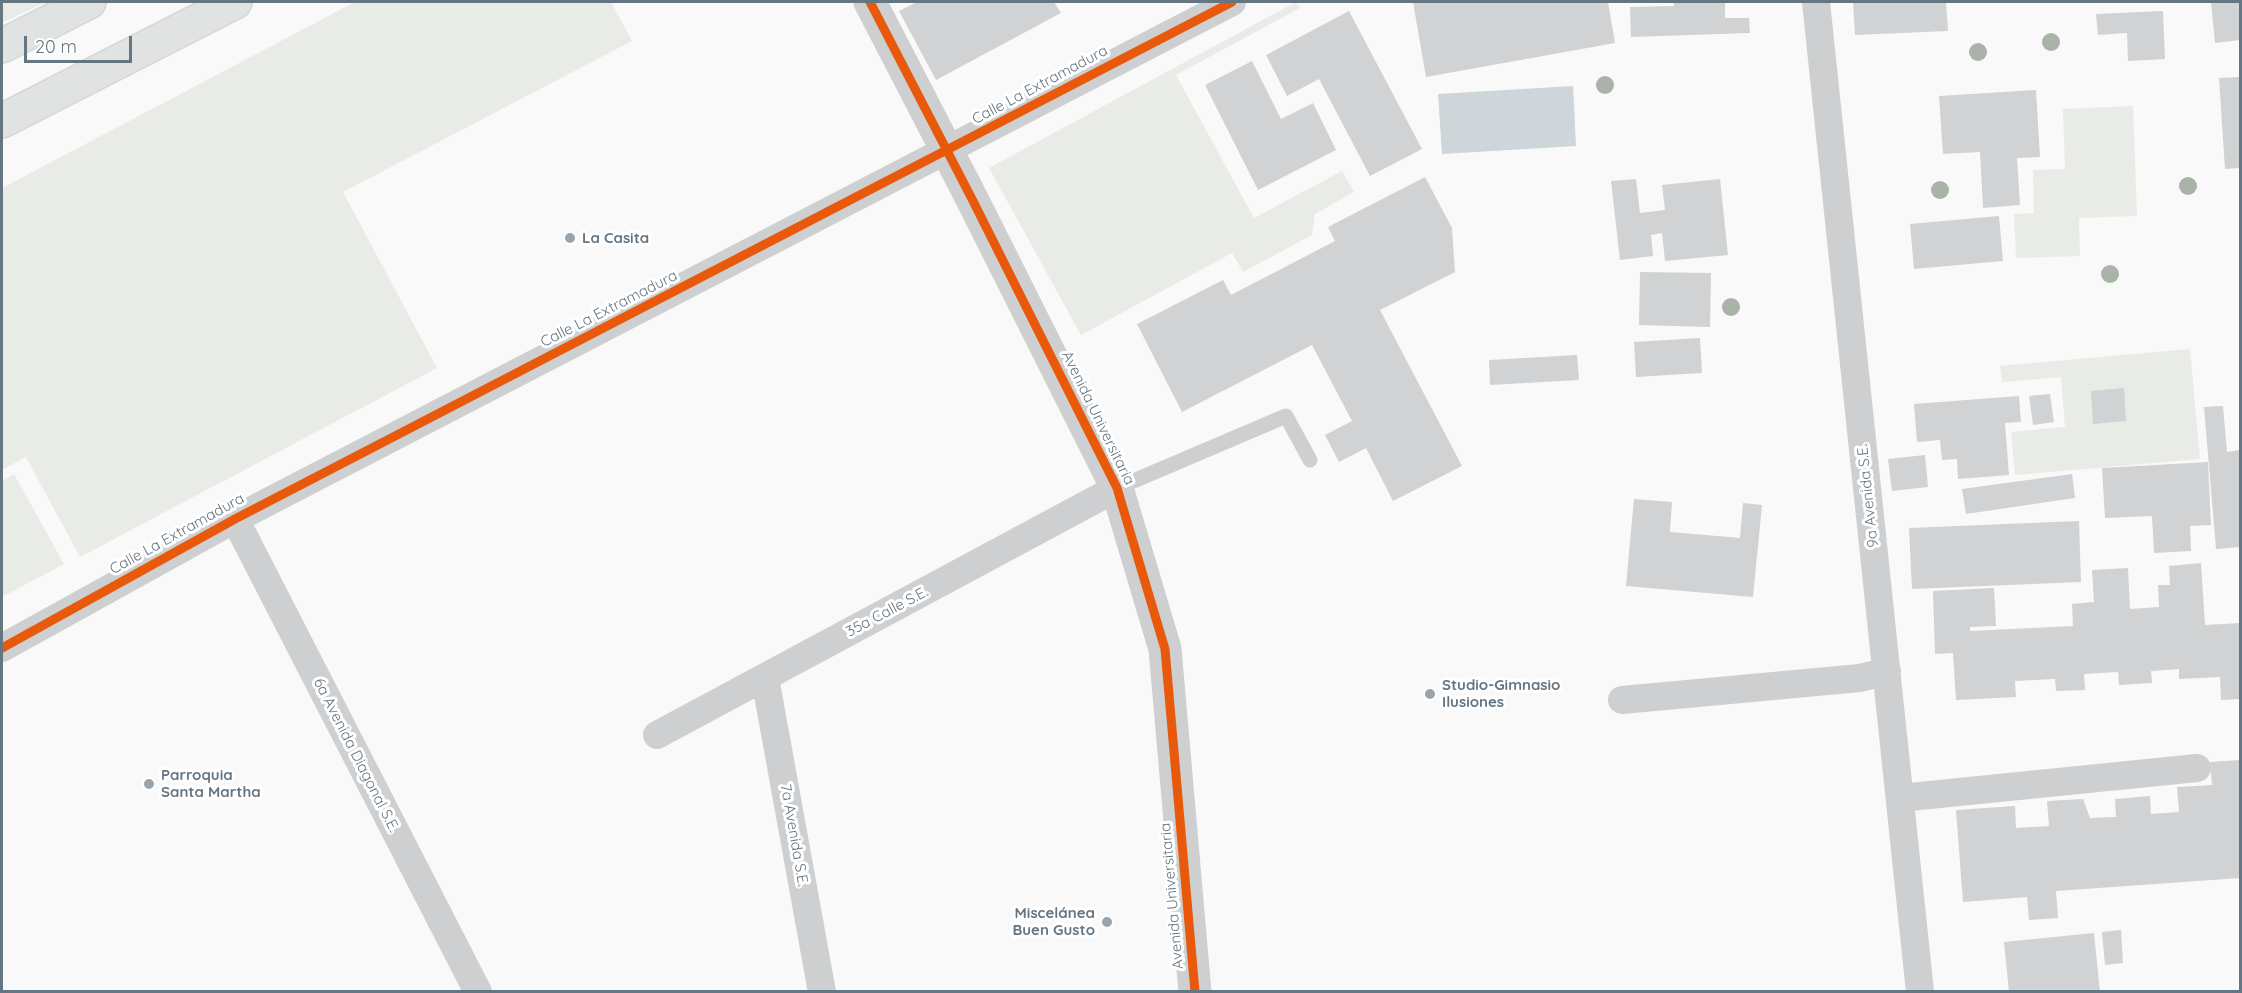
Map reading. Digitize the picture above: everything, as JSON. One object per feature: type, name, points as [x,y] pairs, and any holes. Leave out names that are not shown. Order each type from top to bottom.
[{"type":"main road","points":[[2,46],[89,2]]},
{"type":"main road","points":[[2,121],[235,2]]},
{"type":"street","name":"Avenida Universitaria","points":[[870,2],[983,220],[1117,488],[1165,649],[1195,992]]},
{"type":"street","name":"Calle La Extramadura","points":[[2,648],[235,519],[1232,2]]},
{"type":"street","name":"9a Avenida S.E.","points":[[1816,2],[1920,992]]},
{"type":"street","name":"35a Calle S.E.","points":[[657,735],[1117,488]]},
{"type":"street","name":"6a Avenida Diagonal S.E.","points":[[235,519],[478,992]]},
{"type":"street","points":[[1622,700],[1860,678],[1887,670]]},
{"type":"street","name":"7a Avenida S.E.","points":[[765,678],[822,992]]},
{"type":"street","points":[[1900,798],[2197,768]]},
{"type":"lane","points":[[1117,488],[1286,416],[1310,460]]},
{"type":"shaded area","points":[[2,2],[46,2],[2,23]]},
{"type":"shaded area","points":[[355,2],[611,2],[632,41],[343,192],[437,368],[80,557],[26,457],[2,470],[2,188]]},
{"type":"shaded area","points":[[1296,2],[1300,8],[1176,75],[1254,218],[1342,171],[1354,192],[1315,214],[1312,235],[1243,272],[1232,253],[1081,335],[989,168]]},
{"type":"shaded area","points":[[1573,86],[1576,146],[1442,154],[1438,94]]},
{"type":"shaded area","points":[[2133,106],[2137,216],[2079,218],[2080,256],[2016,258],[2014,214],[2034,213],[2033,170],[2065,169],[2063,109]]},
{"type":"shaded area","points":[[2190,349],[2200,459],[2015,475],[2011,432],[2065,427],[2061,377],[2002,382],[2000,366]]},
{"type":"shaded area","points":[[14,474],[64,564],[2,597],[2,481]]},
{"type":"building","points":[[917,2],[1054,2],[1061,13],[936,80],[899,11]]},
{"type":"building","points":[[1413,2],[1608,2],[1615,43],[1426,77]]},
{"type":"building","points":[[1674,2],[1725,2],[1725,18],[1749,18],[1750,33],[1631,37],[1630,7],[1674,6]]},
{"type":"building","points":[[1853,2],[1946,2],[1948,31],[1855,35]]},
{"type":"building","points":[[2211,2],[2240,2],[2240,40],[2215,43]]},
{"type":"building","points":[[1349,11],[1422,149],[1370,176],[1319,79],[1287,96],[1266,55]]},
{"type":"building","points":[[2163,11],[2165,59],[2128,61],[2127,33],[2098,35],[2096,14]]},
{"type":"building","points":[[1252,61],[1281,119],[1313,103],[1336,150],[1258,190],[1205,85]]},
{"type":"building","points":[[2240,77],[2240,168],[2225,169],[2219,78]]},
{"type":"building","points":[[2036,90],[2040,157],[2017,158],[2020,205],[1983,208],[1980,152],[1943,154],[1939,96]]},
{"type":"building","points":[[1425,177],[1452,228],[1455,272],[1380,310],[1462,466],[1393,501],[1366,448],[1339,462],[1325,435],[1352,421],[1312,345],[1182,412],[1137,324],[1223,280],[1231,295],[1335,241],[1328,227]]},
{"type":"building","points":[[1636,179],[1640,213],[1665,210],[1662,185],[1720,179],[1728,255],[1665,261],[1662,233],[1651,235],[1653,256],[1620,260],[1611,181]]},
{"type":"building","points":[[1999,216],[2003,261],[1914,269],[1910,224]]},
{"type":"building","points":[[1640,272],[1711,273],[1710,327],[1639,325]]},
{"type":"building","points":[[1700,338],[1702,373],[1636,377],[1634,342]]},
{"type":"building","points":[[1577,355],[1579,380],[1490,385],[1489,360]]},
{"type":"building","points":[[2124,388],[2126,421],[2093,424],[2091,391]]},
{"type":"building","points":[[2050,394],[2054,422],[2033,425],[2029,396]]},
{"type":"building","points":[[2019,396],[2021,422],[2005,423],[2009,475],[1958,479],[1957,459],[1942,460],[1940,440],[1917,442],[1914,404]]},
{"type":"building","points":[[2223,406],[2227,452],[2240,450],[2240,547],[2216,549],[2204,407]]},
{"type":"building","points":[[1925,455],[1928,487],[1892,491],[1888,459]]},
{"type":"building","points":[[2208,462],[2211,525],[2190,526],[2191,551],[2154,553],[2152,516],[2105,518],[2102,468]]},
{"type":"building","points":[[2072,474],[2075,498],[1966,514],[1962,489]]},
{"type":"building","points":[[1634,499],[1672,502],[1670,532],[1740,538],[1743,503],[1762,505],[1753,597],[1626,586]]},
{"type":"building","points":[[2079,521],[2081,582],[1912,589],[1909,528]]},
{"type":"building","points":[[2201,563],[2205,625],[2240,623],[2240,699],[2221,700],[2220,677],[2179,679],[2179,669],[2151,671],[2152,683],[2119,685],[2118,672],[2084,674],[2085,690],[2056,691],[2055,679],[2015,681],[2016,697],[1956,700],[1953,653],[1935,654],[1933,591],[1994,588],[1996,626],[1970,627],[1970,631],[2073,626],[2072,604],[2094,602],[2092,570],[2128,568],[2130,609],[2159,607],[2158,585],[2170,585],[2169,566]]},
{"type":"building","points":[[2240,760],[2240,878],[2056,891],[2058,918],[2029,920],[2027,897],[1963,902],[1956,810],[2015,806],[2016,828],[2049,826],[2047,801],[2083,799],[2090,818],[2116,817],[2115,799],[2150,796],[2151,814],[2179,812],[2177,787],[2212,785],[2210,762]]},
{"type":"building","points":[[2121,930],[2123,963],[2105,965],[2102,932]]},
{"type":"building","points":[[2094,933],[2100,992],[2009,992],[2004,942]]},
{"type":"cycle path","points":[[870,2],[1117,488],[1165,649],[1195,992]]},
{"type":"cycle path","points":[[2,648],[235,519],[1232,2]]},
{"type":"place","name":"La Casita","points":[[570,238]]},
{"type":"place","name":"Studio-Gimnasio Ilusiones","points":[[1430,694]]},
{"type":"place","name":"Parroquia Santa Martha","points":[[149,784]]},
{"type":"place","name":"Miscelánea Buen Gusto","points":[[1107,922]]}]
